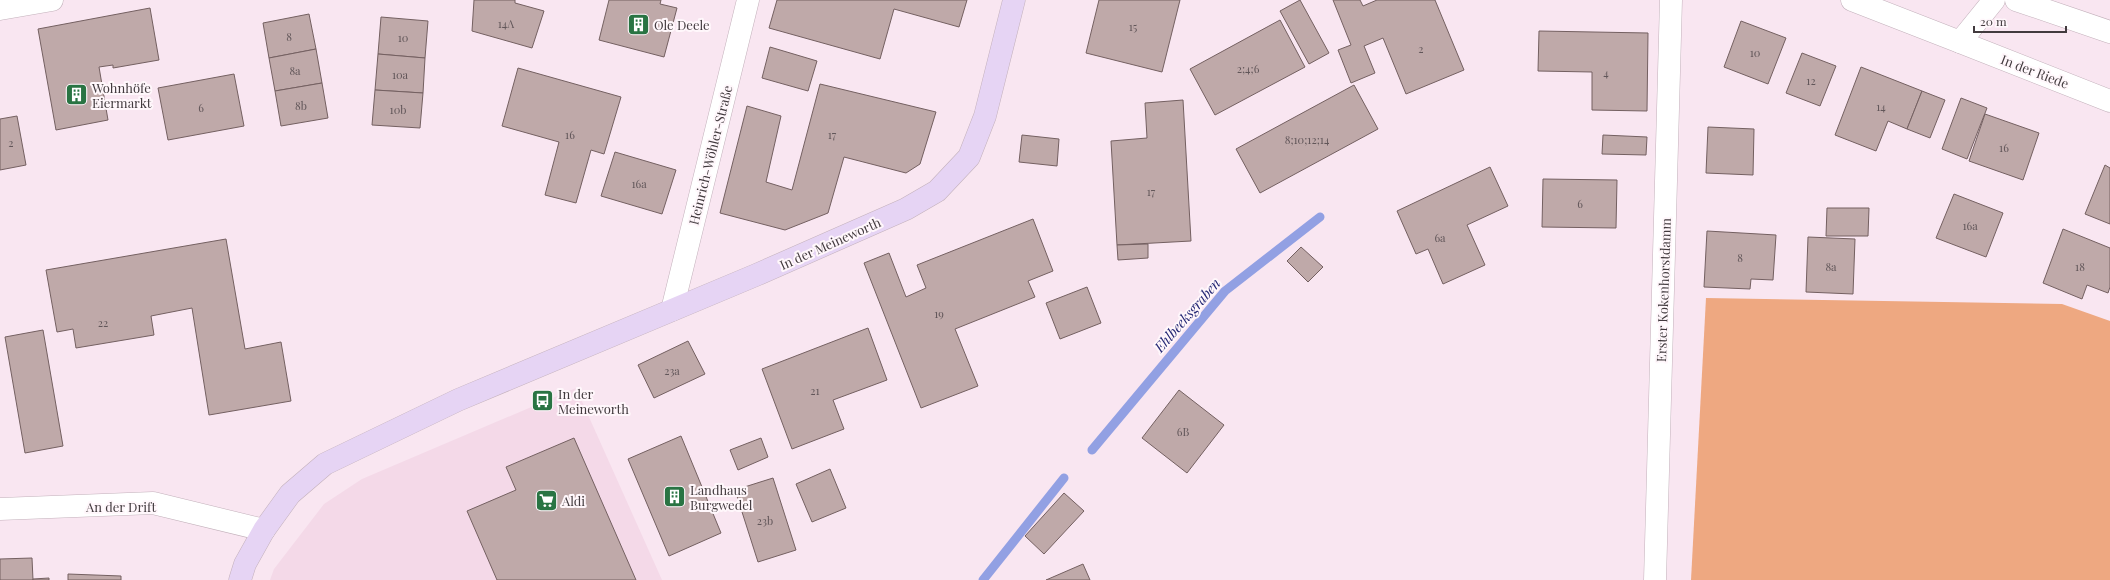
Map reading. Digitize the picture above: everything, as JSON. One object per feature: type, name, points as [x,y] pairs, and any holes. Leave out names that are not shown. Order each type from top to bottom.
[{"type":"main road","name":"In der Meineworth","points":[[240,580],[245,564],[264,530],[290,494],[325,464],[458,400],[906,209],[937,191],[969,157],[985,116],[1014,0]]},
{"type":"street","points":[[0,9],[52,0]]},
{"type":"street","name":"Heinrich-Wöhler-Straße","points":[[672,310],[748,0]]},
{"type":"street","name":"Erster Kokenhorstdamm","points":[[1655,580],[1671,0]]},
{"type":"street","name":"In der Riede","points":[[1852,0],[2110,101]]},
{"type":"street","points":[[1960,42],[1994,0]]},
{"type":"street","points":[[2016,0],[2110,32]]},
{"type":"street","name":"An der Drift","points":[[0,510],[153,503],[264,530]]},
{"type":"shaded area","points":[[1706,298],[2062,304],[2110,321],[2110,580],[1691,580]]},
{"type":"shaded area","points":[[576,388],[662,580],[270,580],[274,569],[324,504],[362,479]]},
{"type":"building","points":[[474,0],[515,0],[515,3],[544,11],[532,48],[472,31]]},
{"type":"building","name":"Ole Deele","points":[[609,0],[661,0],[660,4],[677,8],[664,57],[599,40]]},
{"type":"building","points":[[777,0],[967,0],[959,27],[894,9],[880,59],[769,28]]},
{"type":"building","points":[[1099,0],[1180,0],[1162,72],[1086,53]]},
{"type":"building","points":[[1300,0],[1329,53],[1309,64],[1280,11]]},
{"type":"building","points":[[1333,0],[1360,0],[1363,6],[1377,0],[1435,0],[1464,70],[1406,94],[1383,38],[1364,46],[1375,73],[1351,83],[1338,50],[1351,45]]},
{"type":"building","name":"Wohnhöfe Eiermarkt","points":[[150,8],[159,60],[113,68],[113,65],[99,67],[108,120],[56,130],[38,29]]},
{"type":"building","points":[[309,14],[316,49],[269,58],[263,23]]},
{"type":"building","points":[[381,17],[428,21],[425,58],[378,54]]},
{"type":"building","points":[[1280,20],[1305,67],[1215,115],[1190,69]]},
{"type":"building","points":[[1741,21],[1786,38],[1768,84],[1724,67]]},
{"type":"building","points":[[1539,31],[1648,33],[1647,111],[1592,110],[1592,72],[1538,71]]},
{"type":"building","points":[[770,47],[817,61],[808,91],[762,78]]},
{"type":"building","points":[[316,49],[322,83],[275,91],[269,58]]},
{"type":"building","points":[[1802,53],[1836,66],[1820,106],[1786,93]]},
{"type":"building","points":[[378,54],[425,58],[423,93],[375,90]]},
{"type":"building","points":[[1861,67],[1922,91],[1907,129],[1888,121],[1876,151],[1835,135]]},
{"type":"building","points":[[518,68],[621,97],[604,154],[591,150],[576,203],[545,195],[559,142],[502,126]]},
{"type":"building","points":[[234,74],[244,126],[168,140],[158,88]]},
{"type":"building","points":[[322,83],[328,118],[281,126],[275,91]]},
{"type":"building","points":[[820,84],[936,112],[920,164],[906,173],[844,157],[828,213],[785,230],[720,213],[747,106],[781,116],[766,182],[792,190]]},
{"type":"building","points":[[1354,85],[1378,129],[1260,193],[1236,149]]},
{"type":"building","points":[[375,90],[423,93],[420,128],[372,125]]},
{"type":"building","points":[[1922,91],[1945,100],[1930,138],[1907,129]]},
{"type":"building","points":[[1961,98],[1987,108],[1967,159],[1942,149]]},
{"type":"building","points":[[1183,100],[1191,241],[1117,245],[1111,141],[1147,138],[1145,103]]},
{"type":"building","points":[[1985,114],[2039,133],[2023,180],[1969,161]]},
{"type":"building","points":[[17,116],[26,165],[0,170],[0,119]]},
{"type":"building","points":[[1708,127],[1754,129],[1753,175],[1706,173]]},
{"type":"building","points":[[1022,135],[1059,139],[1057,166],[1019,162]]},
{"type":"building","points":[[1603,135],[1647,137],[1646,155],[1602,154]]},
{"type":"building","points":[[615,152],[676,170],[662,214],[601,196]]},
{"type":"building","points":[[2105,165],[2110,168],[2110,224],[2085,214]]},
{"type":"building","points":[[1490,167],[1508,206],[1467,225],[1485,265],[1443,284],[1428,249],[1416,254],[1397,211]]},
{"type":"building","points":[[1543,179],[1617,180],[1616,228],[1542,227]]},
{"type":"building","points":[[1954,194],[2003,213],[1986,257],[1936,238]]},
{"type":"building","points":[[1827,208],[1869,208],[1868,236],[1826,236]]},
{"type":"building","points":[[1033,219],[1053,271],[1028,281],[1035,297],[955,329],[978,386],[921,408],[864,263],[889,253],[906,297],[926,288],[917,265]]},
{"type":"building","points":[[2063,229],[2110,248],[2110,287],[2108,293],[2087,285],[2082,299],[2043,283]]},
{"type":"building","points":[[1707,231],[1776,235],[1773,280],[1751,279],[1750,289],[1704,287]]},
{"type":"building","points":[[1808,237],[1855,239],[1853,294],[1806,292]]},
{"type":"building","points":[[226,239],[245,349],[281,342],[291,401],[209,415],[192,308],[151,316],[154,335],[76,348],[73,329],[57,332],[46,270]]},
{"type":"building","points":[[1148,244],[1148,258],[1118,260],[1117,245]]},
{"type":"building","points":[[1301,247],[1323,267],[1308,282],[1287,261]]},
{"type":"building","points":[[1087,287],[1101,323],[1060,339],[1046,303]]},
{"type":"building","points":[[868,328],[887,380],[833,400],[844,429],[792,449],[762,369]]},
{"type":"building","points":[[43,330],[63,446],[25,453],[5,337]]},
{"type":"building","points":[[688,341],[705,374],[654,398],[638,365]]},
{"type":"building","points":[[1179,390],[1224,425],[1187,473],[1142,438]]},
{"type":"building","name":"Landhaus Burgwedel","points":[[681,436],[721,533],[669,556],[628,459]]},
{"type":"building","name":"Aldi","points":[[574,438],[636,580],[497,580],[467,511],[516,490],[506,467]]},
{"type":"building","points":[[761,438],[768,457],[738,470],[730,450]]},
{"type":"building","points":[[830,469],[846,508],[812,522],[796,484]]},
{"type":"building","points":[[773,478],[796,550],[758,562],[735,490]]},
{"type":"building","points":[[1064,493],[1084,511],[1044,554],[1025,536]]},
{"type":"building","points":[[32,558],[33,580],[0,580],[0,559]]},
{"type":"building","points":[[1083,564],[1090,580],[1046,580]]},
{"type":"building","points":[[68,574],[121,576],[121,580],[68,580]]},
{"type":"building","points":[[49,578],[49,580],[33,580],[33,579]]},
{"type":"waterway","name":"Ehlbeeksgraben","points":[[1092,450],[1225,291],[1320,217]]},
{"type":"waterway","name":"Ehlbeeksgraben","points":[[983,580],[1064,478]]},
{"type":"place","name":"Ole Deele","points":[[638,24]]},
{"type":"place","name":"Wohnhöfe Eiermarkt","points":[[76,94]]},
{"type":"place","name":"In der Meineworth","points":[[542,400]]},
{"type":"place","name":"Landhaus Burgwedel","points":[[675,496]]},
{"type":"place","name":"Aldi","points":[[546,500]]}]
